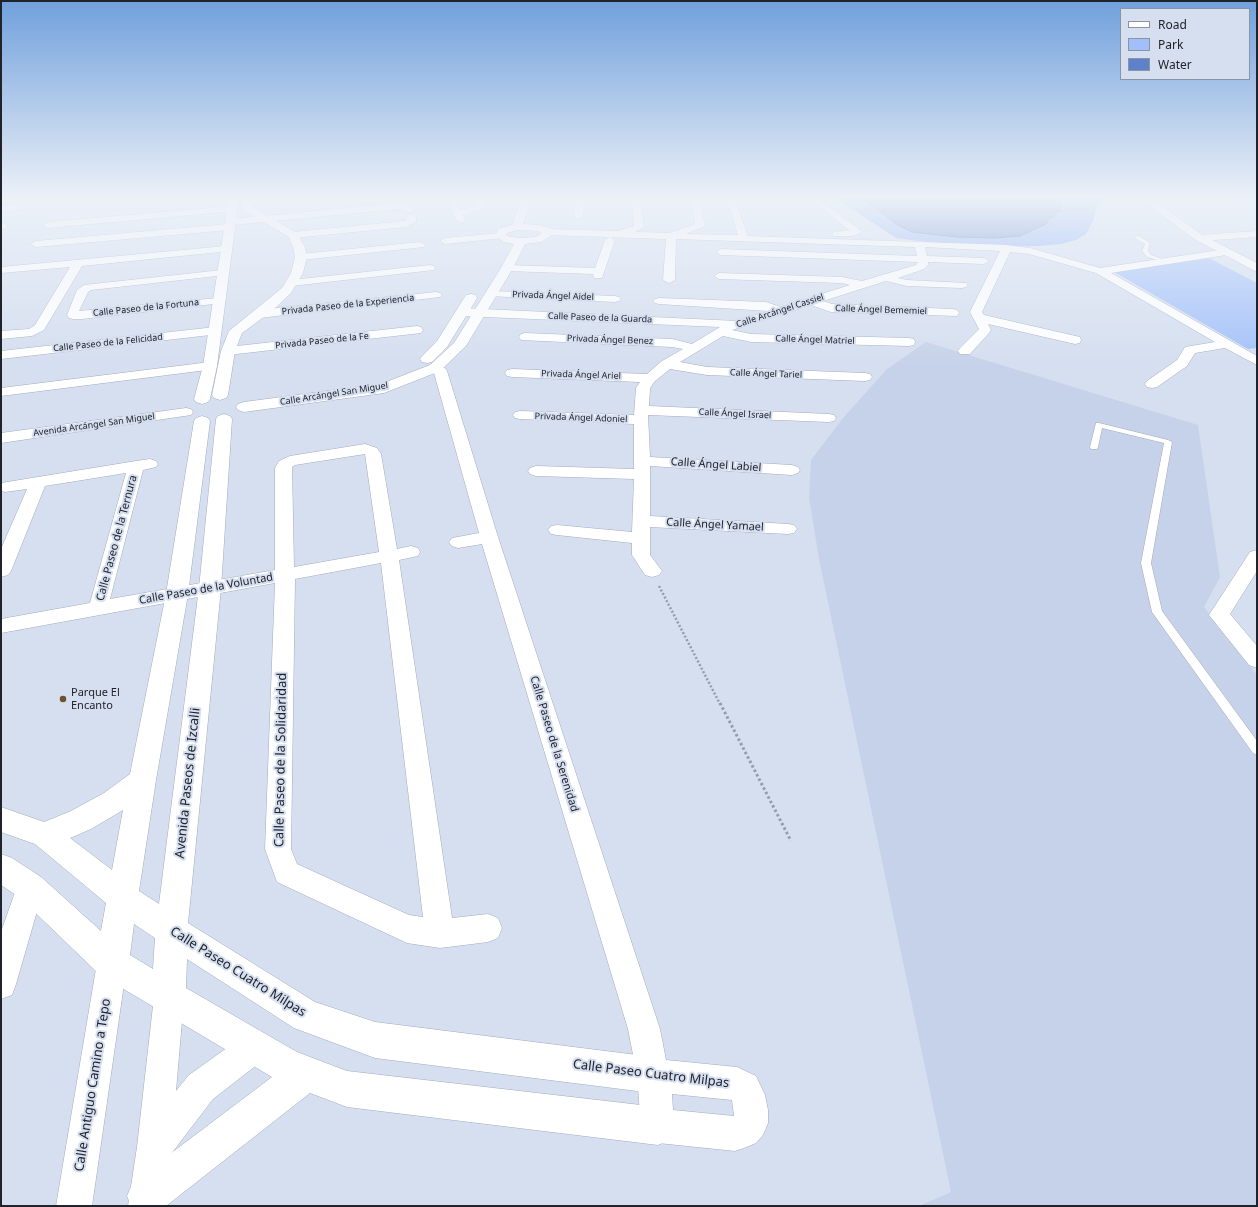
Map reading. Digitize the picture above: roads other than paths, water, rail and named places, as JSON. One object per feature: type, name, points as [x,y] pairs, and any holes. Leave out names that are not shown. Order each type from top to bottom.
[{"type":"street","points":[[1,270],[177,253]]},
{"type":"street","name":"Avenida Paseos de Izcalli","points":[[147,1201],[154,1147],[168,997],[171,931],[210,588],[217,408],[210,366],[225,253]]},
{"type":"street","points":[[300,253],[301,257],[337,253]]},
{"type":"street","name":"Calle Arcángel San Miguel","points":[[217,408],[384,388],[435,368],[459,346],[507,268],[509,253]]},
{"type":"street","points":[[507,268],[598,274],[607,253]]},
{"type":"street","points":[[669,280],[670,253]]},
{"type":"street","points":[[759,253],[984,261]]},
{"type":"street","points":[[921,253],[923,259]]},
{"type":"street","points":[[965,351],[985,330],[976,312],[1004,253]]},
{"type":"street","points":[[1038,253],[1100,271],[1228,344],[1250,353],[1257,361]]},
{"type":"street","points":[[1100,271],[1218,253]]},
{"type":"street","points":[[1229,253],[1257,268]]},
{"type":"street","name":"Avenida Paseos de Izcalli","points":[[112,963],[142,780],[177,594],[228,351],[236,331],[287,290],[300,264],[301,257]]},
{"type":"street","name":"Calle Arcángel Cassiel","points":[[652,571],[641,555],[641,415],[643,388],[650,378],[667,364],[738,324],[889,278],[920,267],[923,264],[923,259]]},
{"type":"street","points":[[1,335],[32,332],[40,327],[78,262]]},
{"type":"street","points":[[291,283],[430,268]]},
{"type":"street","name":"Calle Paseo de la Fortuna","points":[[218,301],[74,315],[73,312],[83,290],[88,287],[222,273]]},
{"type":"street","points":[[720,276],[848,280],[863,285]]},
{"type":"street","points":[[889,278],[907,283],[962,285]]},
{"type":"street","name":"Calle Arcángel San Miguel","points":[[217,408],[351,386],[378,380],[403,371],[428,358],[442,344],[479,286]]},
{"type":"street","name":"Privada Ángel Aidel","points":[[492,294],[615,299]]},
{"type":"street","name":"Privada Paseo de la Experiencia","points":[[259,314],[436,295]]},
{"type":"street","points":[[659,300],[766,306],[781,311]]},
{"type":"street","name":"Calle Ángel Bememiel","points":[[810,301],[831,308],[953,313]]},
{"type":"street","name":"Calle Paseo de la Guarda","points":[[462,312],[738,324]]},
{"type":"street","points":[[216,325],[259,314]]},
{"type":"street","points":[[979,318],[1075,340]]},
{"type":"street","name":"Calle Paseo de la Felicidad","points":[[1,355],[216,325]]},
{"type":"street","name":"Privada Paseo de la Fe","points":[[228,351],[417,330]]},
{"type":"street","name":"Calle Ángel Matriel","points":[[722,332],[751,338],[909,342]]},
{"type":"street","name":"Privada Ángel Benez","points":[[525,337],[672,343],[695,348]]},
{"type":"street","points":[[1152,384],[1182,363],[1190,350],[1228,344]]},
{"type":"street","name":"Calle Ángel Tariel","points":[[667,364],[707,371],[865,377]]},
{"type":"street","points":[[1,392],[210,366]]},
{"type":"street","name":"Calle Paseo de la Serenidad","points":[[435,368],[440,371],[474,539],[644,1029],[653,1075],[658,1126]]},
{"type":"street","name":"Privada Ángel Ariel","points":[[512,373],[650,378]]},
{"type":"street","name":"Avenida Arcángel San Miguel","points":[[1,438],[217,408]]},
{"type":"street","name":"Privada Ángel Adoniel","points":[[520,415],[641,415]]},
{"type":"street","name":"Calle Ángel Israel","points":[[641,415],[830,418]]},
{"type":"street","name":"Calle Paseo de la Solidaridad","points":[[400,554],[373,454],[370,451],[358,450],[296,459],[284,464],[285,575],[278,849],[287,873],[406,929],[440,934],[488,928]]},
{"type":"street","name":"Calle Paseo de la Ternura","points":[[5,487],[143,465],[98,609]]},
{"type":"street","name":"Calle Ángel Labiel","points":[[536,471],[642,467],[792,470]]},
{"type":"street","points":[[1,571],[38,482]]},
{"type":"street","name":"Calle Ángel Yamael","points":[[557,530],[788,529]]},
{"type":"street","points":[[400,554],[440,934]]},
{"type":"street","name":"Calle Paseo de la Voluntad","points":[[1,626],[400,554]]},
{"type":"street","points":[[1257,556],[1219,615],[1257,660]]},
{"type":"street","points":[[45,835],[87,816],[114,801],[142,780]]},
{"type":"street","name":"Calle Paseo Cuatro Milpas","points":[[1,819],[45,835],[122,897],[171,931],[306,1016],[375,1040],[653,1075],[737,1084],[744,1088],[748,1095],[751,1110],[751,1123],[744,1131],[735,1134],[347,1089],[287,1066],[256,1046],[168,997],[112,963],[30,886],[1,868]]},
{"type":"street","points":[[1,984],[30,886]]},
{"type":"street","name":"Calle Antiguo Camino a Tepo","points":[[74,1206],[112,963]]},
{"type":"street","name":"Avenida Paseos de Izcalli","points":[[154,1147],[201,1087],[256,1046]]},
{"type":"street","points":[[147,1201],[307,1073]]},
{"type":"lane","points":[[1147,253],[1149,256],[1162,262]]},
{"type":"lane","points":[[1094,447],[1099,425],[1168,442],[1146,563],[1157,612],[1257,750]]},
{"type":"place","name":"Parque El Encanto","points":[[63,699]]}]
